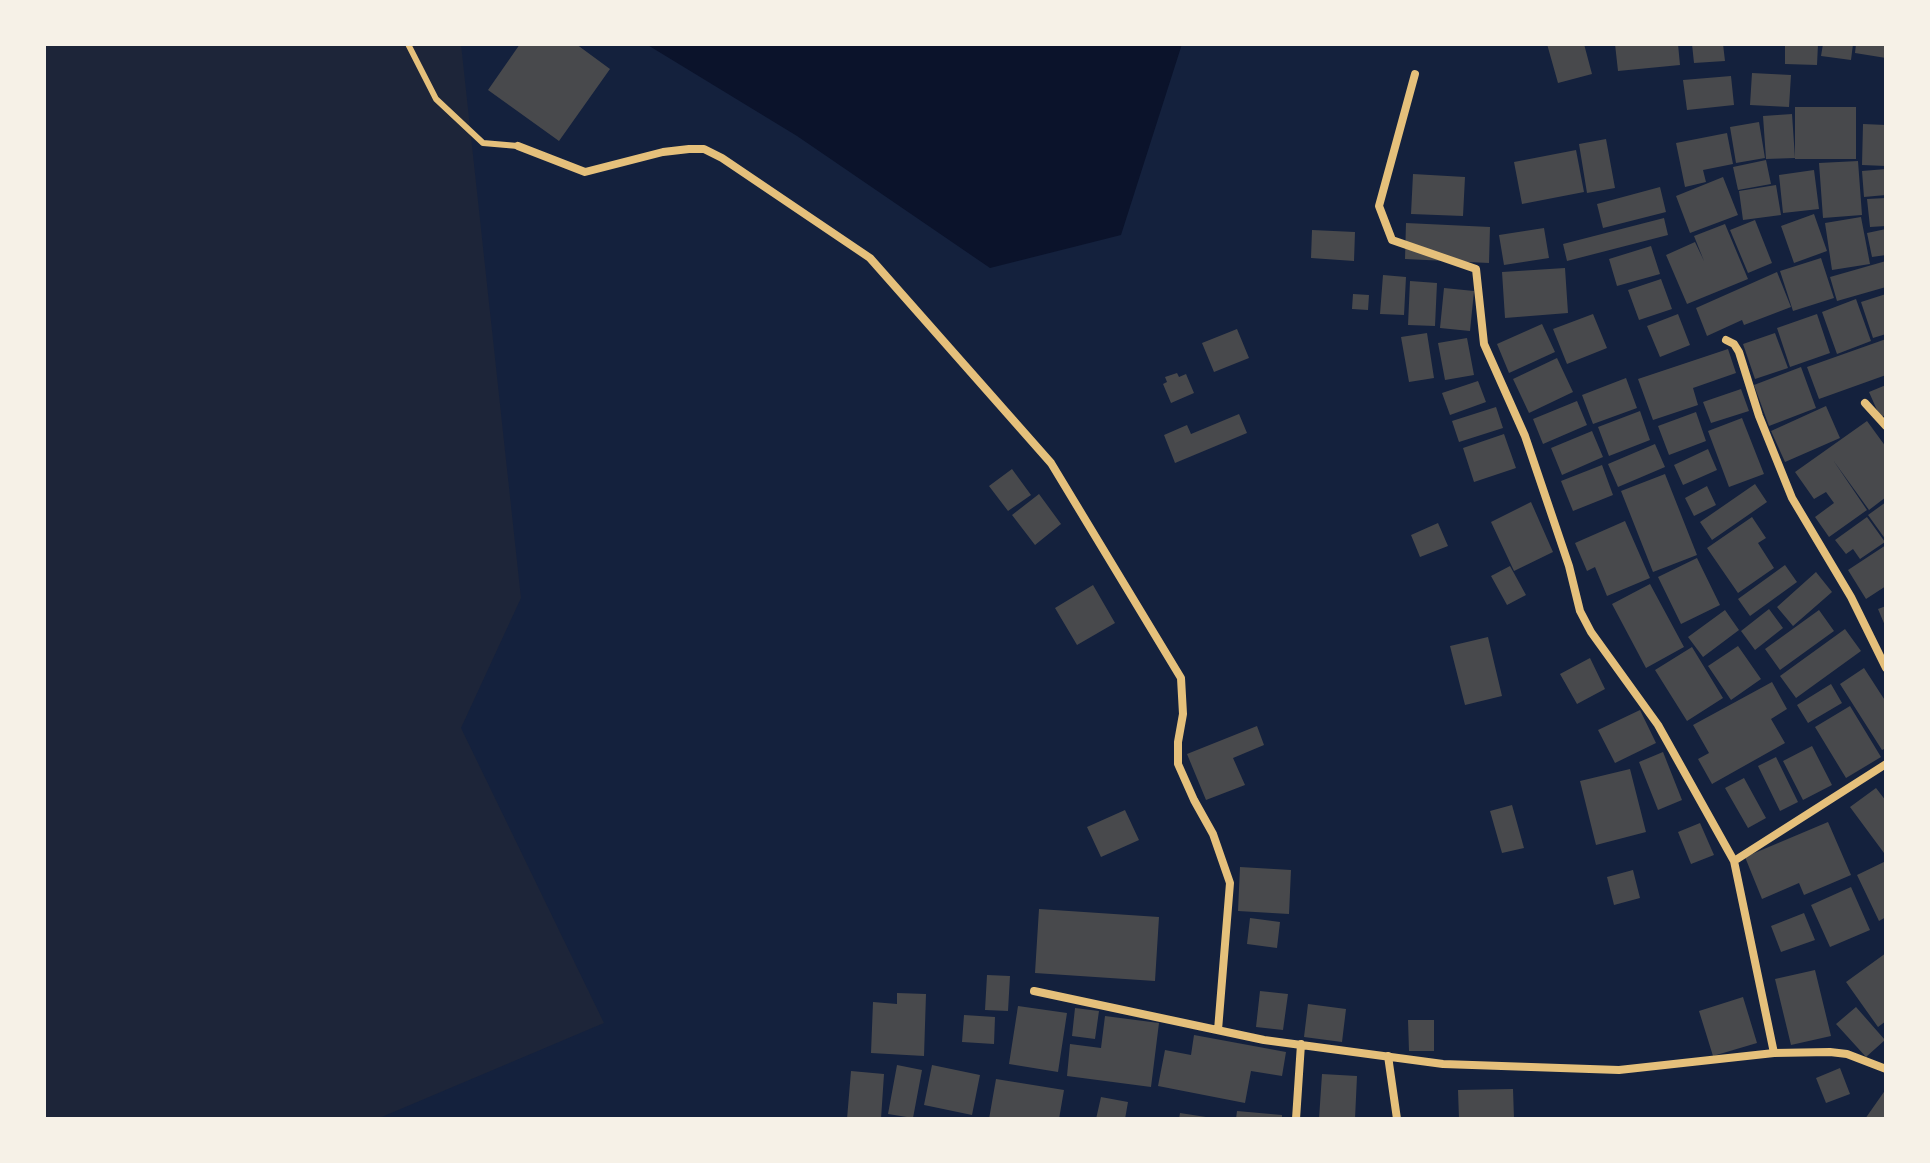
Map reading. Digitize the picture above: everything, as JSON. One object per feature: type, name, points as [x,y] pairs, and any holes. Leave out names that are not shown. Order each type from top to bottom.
[{"type":"street","points":[[1415,74],[1379,206],[1392,240],[1476,269],[1484,344],[1525,436],[1569,566],[1580,611],[1591,632],[1658,725],[1734,861],[1774,1053]]},
{"type":"street","points":[[518,146],[585,172],[663,152],[689,149],[704,149],[722,158],[870,258],[1051,463],[1181,678],[1183,714],[1178,764],[1213,834],[1230,883],[1218,1030]]},
{"type":"street","points":[[1726,340],[1734,344],[1739,352],[1759,416],[1792,498],[1851,597],[1886,668]]},
{"type":"street","points":[[1865,403],[1886,426]]},
{"type":"street","points":[[1734,861],[1886,764]]},
{"type":"street","points":[[1034,991],[1218,1030],[1443,1064],[1619,1070],[1774,1053],[1847,1054],[1886,1069]]},
{"type":"street","points":[[1296,1119],[1301,1044]]},
{"type":"street","points":[[1388,1056],[1397,1119]]},
{"type":"lane","points":[[408,44],[436,99],[483,143],[518,146]]},
{"type":"shaded area","points":[[44,44],[461,44],[521,598],[461,728],[604,1023],[377,1119],[44,1119]]},
{"type":"shaded area","points":[[646,44],[1182,44],[1121,235],[990,268],[797,136]]},
{"type":"building","points":[[520,44],[576,44],[610,69],[559,141],[488,90]]},
{"type":"building","points":[[1547,44],[1584,44],[1592,74],[1558,83]]},
{"type":"building","points":[[1615,44],[1678,44],[1680,65],[1618,71]]},
{"type":"building","points":[[1692,44],[1723,44],[1725,61],[1694,63]]},
{"type":"building","points":[[1785,44],[1818,44],[1817,65],[1785,64]]},
{"type":"building","points":[[1823,44],[1853,44],[1851,60],[1821,56]]},
{"type":"building","points":[[1856,44],[1886,44],[1886,58],[1855,53]]},
{"type":"building","points":[[1752,73],[1791,75],[1789,107],[1750,105]]},
{"type":"building","points":[[1731,76],[1734,105],[1687,110],[1683,80]]},
{"type":"building","points":[[1795,107],[1856,107],[1856,159],[1795,159]]},
{"type":"building","points":[[1792,114],[1795,158],[1766,159],[1763,116]]},
{"type":"building","points":[[1759,122],[1765,158],[1736,163],[1730,127]]},
{"type":"building","points":[[1863,124],[1886,125],[1886,166],[1862,165]]},
{"type":"building","points":[[1727,133],[1733,164],[1703,170],[1706,182],[1685,187],[1676,143]]},
{"type":"building","points":[[1606,139],[1615,188],[1587,193],[1579,144]]},
{"type":"building","points":[[1576,150],[1584,192],[1522,204],[1514,162]]},
{"type":"building","points":[[1766,160],[1771,184],[1738,190],[1733,167]]},
{"type":"building","points":[[1858,161],[1862,215],[1823,218],[1819,163]]},
{"type":"building","points":[[1886,169],[1886,195],[1864,197],[1862,171]]},
{"type":"building","points":[[1814,170],[1819,209],[1783,213],[1779,175]]},
{"type":"building","points":[[1413,174],[1465,177],[1463,216],[1411,214]]},
{"type":"building","points":[[1723,177],[1738,215],[1690,233],[1676,196]]},
{"type":"building","points":[[1776,185],[1781,215],[1743,220],[1739,191]]},
{"type":"building","points":[[1660,187],[1666,212],[1603,228],[1597,204]]},
{"type":"building","points":[[1886,198],[1886,226],[1870,227],[1867,199]]},
{"type":"building","points":[[1814,214],[1827,251],[1794,263],[1781,226]]},
{"type":"building","points":[[1861,217],[1870,264],[1832,270],[1825,223]]},
{"type":"building","points":[[1664,218],[1668,235],[1567,261],[1563,244]]},
{"type":"building","points":[[1755,220],[1772,263],[1748,273],[1730,230]]},
{"type":"building","points":[[1406,223],[1490,227],[1489,263],[1405,259]]},
{"type":"building","points":[[1725,224],[1748,279],[1687,304],[1666,255],[1695,242],[1704,261],[1694,236]]},
{"type":"building","points":[[1544,228],[1549,258],[1504,265],[1499,235]]},
{"type":"building","points":[[1886,229],[1886,255],[1872,257],[1867,233]]},
{"type":"building","points":[[1312,230],[1355,232],[1354,261],[1311,258]]},
{"type":"building","points":[[1651,246],[1660,274],[1617,286],[1609,259]]},
{"type":"building","points":[[1821,258],[1834,298],[1793,311],[1780,271]]},
{"type":"building","points":[[1886,261],[1886,287],[1837,301],[1830,277]]},
{"type":"building","points":[[1565,268],[1568,313],[1505,318],[1502,272]]},
{"type":"building","points":[[1777,272],[1791,307],[1744,325],[1742,320],[1707,336],[1696,308]]},
{"type":"building","points":[[1383,275],[1406,277],[1404,315],[1380,314]]},
{"type":"building","points":[[1661,279],[1672,309],[1639,320],[1628,290]]},
{"type":"building","points":[[1410,281],[1437,283],[1435,326],[1408,325]]},
{"type":"building","points":[[1444,288],[1474,291],[1470,331],[1440,328]]},
{"type":"building","points":[[1353,294],[1369,295],[1368,310],[1352,309]]},
{"type":"building","points":[[1886,294],[1886,334],[1873,338],[1861,302]]},
{"type":"building","points":[[1856,299],[1871,341],[1837,354],[1822,312]]},
{"type":"building","points":[[1593,314],[1607,348],[1567,364],[1553,329]]},
{"type":"building","points":[[1678,314],[1690,345],[1660,357],[1647,326]]},
{"type":"building","points":[[1817,314],[1830,353],[1790,367],[1777,328]]},
{"type":"building","points":[[1542,324],[1555,352],[1509,373],[1497,344]]},
{"type":"building","points":[[1237,329],[1249,358],[1214,372],[1202,343]]},
{"type":"building","points":[[1427,333],[1434,378],[1409,382],[1401,337]]},
{"type":"building","points":[[1775,333],[1788,368],[1755,379],[1743,344]]},
{"type":"building","points":[[1467,338],[1474,375],[1445,380],[1438,343]]},
{"type":"building","points":[[1886,339],[1886,375],[1819,399],[1807,367]]},
{"type":"building","points":[[1728,349],[1736,373],[1693,388],[1698,405],[1653,420],[1638,379]]},
{"type":"building","points":[[1557,358],[1573,392],[1529,413],[1513,379]]},
{"type":"building","points":[[1801,367],[1816,408],[1769,426],[1754,385]]},
{"type":"building","points":[[1177,373],[1179,377],[1186,374],[1194,393],[1171,403],[1163,384],[1167,382],[1165,377]]},
{"type":"building","points":[[1626,378],[1637,408],[1593,424],[1582,395]]},
{"type":"building","points":[[1478,381],[1486,402],[1450,415],[1442,393]]},
{"type":"building","points":[[1886,385],[1886,415],[1880,417],[1869,392]]},
{"type":"building","points":[[1741,389],[1749,411],[1711,423],[1703,402]]},
{"type":"building","points":[[1577,401],[1587,425],[1543,444],[1533,419]]},
{"type":"building","points":[[1826,406],[1840,438],[1785,462],[1771,431]]},
{"type":"building","points":[[1496,407],[1503,428],[1459,442],[1452,421]]},
{"type":"building","points":[[1640,411],[1650,440],[1609,456],[1598,427]]},
{"type":"building","points":[[1696,412],[1706,441],[1669,455],[1658,426]]},
{"type":"building","points":[[1239,414],[1247,433],[1175,463],[1164,435],[1187,425],[1191,434]]},
{"type":"building","points":[[1742,418],[1764,474],[1729,487],[1708,431]]},
{"type":"building","points":[[1867,421],[1886,447],[1886,497],[1869,510],[1833,460],[1867,510],[1829,537],[1815,517],[1834,503],[1826,492],[1814,499],[1795,472]]},
{"type":"building","points":[[1592,431],[1603,457],[1562,475],[1551,448]]},
{"type":"building","points":[[1504,434],[1516,468],[1474,482],[1463,448]]},
{"type":"building","points":[[1655,444],[1665,467],[1618,487],[1608,464]]},
{"type":"building","points":[[1708,449],[1717,470],[1683,485],[1674,465]]},
{"type":"building","points":[[1602,465],[1613,495],[1573,511],[1561,481]]},
{"type":"building","points":[[1012,469],[1031,495],[1008,511],[989,486]]},
{"type":"building","points":[[1665,474],[1697,555],[1653,572],[1621,491]]},
{"type":"building","points":[[1755,484],[1767,502],[1712,540],[1700,522]]},
{"type":"building","points":[[1707,486],[1716,505],[1694,516],[1685,498]]},
{"type":"building","points":[[1039,494],[1061,524],[1035,545],[1012,515]]},
{"type":"building","points":[[1531,502],[1553,552],[1514,571],[1491,522]]},
{"type":"building","points":[[1886,502],[1886,540],[1868,515]]},
{"type":"building","points":[[1752,517],[1766,538],[1758,543],[1774,568],[1738,593],[1707,548]]},
{"type":"building","points":[[1867,517],[1885,542],[1860,559],[1853,549],[1846,554],[1835,540]]},
{"type":"building","points":[[1625,521],[1650,578],[1607,596],[1595,567],[1587,571],[1575,543]]},
{"type":"building","points":[[1438,523],[1448,546],[1420,557],[1411,535]]},
{"type":"building","points":[[1886,545],[1886,586],[1866,599],[1848,570]]},
{"type":"building","points":[[1697,558],[1720,605],[1681,624],[1658,577]]},
{"type":"building","points":[[1785,565],[1797,582],[1750,616],[1738,599]]},
{"type":"building","points":[[1510,566],[1526,595],[1507,605],[1491,576]]},
{"type":"building","points":[[1816,572],[1832,592],[1793,626],[1777,607]]},
{"type":"building","points":[[1650,584],[1684,647],[1646,668],[1612,604]]},
{"type":"building","points":[[1093,585],[1115,623],[1077,645],[1055,608]]},
{"type":"building","points":[[1886,606],[1886,628],[1878,609]]},
{"type":"building","points":[[1769,609],[1783,628],[1755,650],[1741,631]]},
{"type":"building","points":[[1725,610],[1739,630],[1703,657],[1688,637]]},
{"type":"building","points":[[1819,610],[1834,631],[1780,670],[1765,649]]},
{"type":"building","points":[[1845,629],[1861,651],[1796,698],[1780,676]]},
{"type":"building","points":[[1488,637],[1502,696],[1465,705],[1450,646]]},
{"type":"building","points":[[1738,646],[1761,679],[1731,700],[1708,666]]},
{"type":"building","points":[[1692,647],[1723,698],[1687,721],[1655,670]]},
{"type":"building","points":[[1590,658],[1605,689],[1577,704],[1560,674]]},
{"type":"building","points":[[1864,668],[1886,702],[1886,748],[1882,750],[1840,684]]},
{"type":"building","points":[[1772,682],[1787,709],[1771,719],[1785,743],[1712,784],[1698,759],[1709,753],[1693,725]]},
{"type":"building","points":[[1831,684],[1842,703],[1808,723],[1797,705]]},
{"type":"building","points":[[1850,706],[1881,757],[1846,778],[1815,727]]},
{"type":"building","points":[[1640,710],[1656,743],[1615,763],[1598,730]]},
{"type":"building","points":[[1257,726],[1264,745],[1233,758],[1245,785],[1206,800],[1187,754]]},
{"type":"building","points":[[1812,746],[1832,785],[1803,800],[1783,761]]},
{"type":"building","points":[[1663,752],[1682,800],[1658,810],[1639,762]]},
{"type":"building","points":[[1776,757],[1798,802],[1780,811],[1758,766]]},
{"type":"building","points":[[1630,769],[1646,832],[1596,845],[1580,781]]},
{"type":"building","points":[[1744,778],[1766,818],[1748,828],[1725,788]]},
{"type":"building","points":[[1876,788],[1886,801],[1884,853],[1850,807]]},
{"type":"building","points":[[1512,805],[1524,848],[1502,853],[1490,811]]},
{"type":"building","points":[[1125,810],[1139,840],[1101,857],[1087,827]]},
{"type":"building","points":[[1828,822],[1851,875],[1804,895],[1799,883],[1762,899],[1745,857]]},
{"type":"building","points":[[1700,823],[1714,855],[1691,864],[1678,832]]},
{"type":"building","points":[[1886,861],[1886,917],[1879,921],[1857,875]]},
{"type":"building","points":[[1240,867],[1291,870],[1289,914],[1238,911]]},
{"type":"building","points":[[1633,870],[1640,898],[1614,905],[1607,877]]},
{"type":"building","points":[[1851,887],[1870,930],[1830,947],[1811,905]]},
{"type":"building","points":[[1039,909],[1159,917],[1155,981],[1035,973]]},
{"type":"building","points":[[1804,913],[1815,940],[1781,952],[1771,926]]},
{"type":"building","points":[[1250,918],[1280,922],[1277,948],[1247,944]]},
{"type":"building","points":[[1886,953],[1886,1021],[1878,1027],[1846,982]]},
{"type":"building","points":[[1815,970],[1831,1036],[1791,1045],[1775,979]]},
{"type":"building","points":[[987,975],[1010,976],[1008,1011],[985,1010]]},
{"type":"building","points":[[1260,991],[1288,994],[1283,1030],[1256,1027]]},
{"type":"building","points":[[897,993],[926,994],[924,1056],[871,1053],[873,1002],[897,1004]]},
{"type":"building","points":[[1743,997],[1757,1043],[1713,1056],[1699,1011]]},
{"type":"building","points":[[1308,1004],[1346,1009],[1342,1042],[1304,1037]]},
{"type":"building","points":[[1018,1006],[1067,1013],[1058,1072],[1009,1064]]},
{"type":"building","points":[[1856,1007],[1885,1040],[1866,1057],[1836,1024]]},
{"type":"building","points":[[1075,1008],[1099,1011],[1095,1039],[1072,1036]]},
{"type":"building","points":[[964,1015],[995,1017],[994,1044],[962,1042]]},
{"type":"building","points":[[1105,1016],[1159,1023],[1151,1087],[1067,1076],[1070,1044],[1101,1048]]},
{"type":"building","points":[[1408,1020],[1434,1020],[1434,1051],[1409,1051]]},
{"type":"building","points":[[1194,1035],[1286,1052],[1282,1076],[1251,1071],[1245,1103],[1158,1086],[1165,1050],[1191,1055]]},
{"type":"building","points":[[897,1065],[922,1070],[913,1118],[888,1114]]},
{"type":"building","points":[[932,1065],[980,1075],[972,1115],[924,1105]]},
{"type":"building","points":[[1840,1068],[1850,1094],[1826,1103],[1816,1078]]},
{"type":"building","points":[[851,1071],[884,1074],[881,1119],[847,1119]]},
{"type":"building","points":[[1322,1074],[1357,1076],[1355,1119],[1319,1119]]},
{"type":"building","points":[[996,1079],[1064,1090],[1059,1119],[989,1119]]},
{"type":"building","points":[[1513,1089],[1514,1119],[1459,1119],[1458,1090]]},
{"type":"building","points":[[1886,1089],[1886,1119],[1865,1119]]},
{"type":"building","points":[[1101,1097],[1128,1102],[1125,1119],[1096,1119]]},
{"type":"building","points":[[1237,1111],[1282,1115],[1282,1119],[1236,1119]]},
{"type":"building","points":[[1180,1113],[1206,1117],[1206,1119],[1179,1119]]}]
